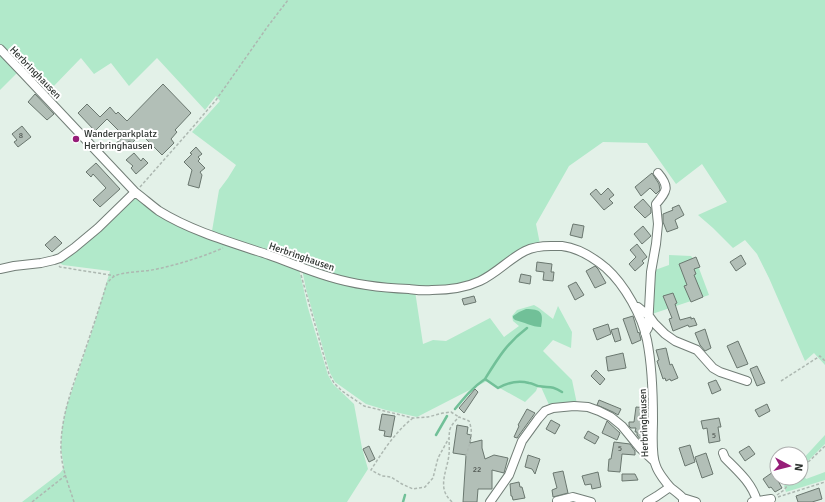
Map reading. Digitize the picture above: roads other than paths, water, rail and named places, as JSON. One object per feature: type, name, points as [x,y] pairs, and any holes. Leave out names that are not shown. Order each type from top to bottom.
[{"type":"street","name":"Herbringhausen","points":[[0,49],[135,192],[160,212],[177,221],[230,242],[330,277],[372,286],[430,290],[462,288],[482,280],[524,252],[541,246],[563,246],[590,256],[607,269],[619,283],[635,307],[645,333],[651,369],[654,461],[658,471],[670,487],[678,493],[683,500]]},
{"type":"street","name":"Herbringhausen","points":[[645,333],[648,328],[651,272],[658,224],[656,204],[663,197],[666,185],[658,173]]},
{"type":"street","points":[[0,270],[14,266],[54,260],[67,253],[92,233],[135,192]]},
{"type":"street","name":"Herbringhausen","points":[[635,307],[638,307],[649,316],[656,326],[675,341],[697,350],[713,368],[720,372],[747,381]]},
{"type":"street","points":[[490,502],[509,475],[522,441],[545,411],[553,408],[574,406],[588,408],[599,411],[611,417],[622,426],[640,448],[654,461]]},
{"type":"street","points":[[723,453],[725,458],[748,481],[755,494],[754,502],[770,499]]},
{"type":"street","points":[[647,502],[670,487]]},
{"type":"street","points":[[557,501],[573,497],[591,502]]},
{"type":"street","points":[[683,500],[696,502]]},
{"type":"waterway","points":[[455,409],[465,397],[485,379],[508,345],[527,328]]},
{"type":"waterway","points":[[485,379],[498,388],[509,383],[521,382],[552,388],[562,392]]},
{"type":"waterway","points":[[436,435],[447,416]]},
{"type":"waterway","points":[[403,502],[405,495]]},
{"type":"place","name":"Wanderparkplatz Herbringhausen","points":[[76,139]]}]
